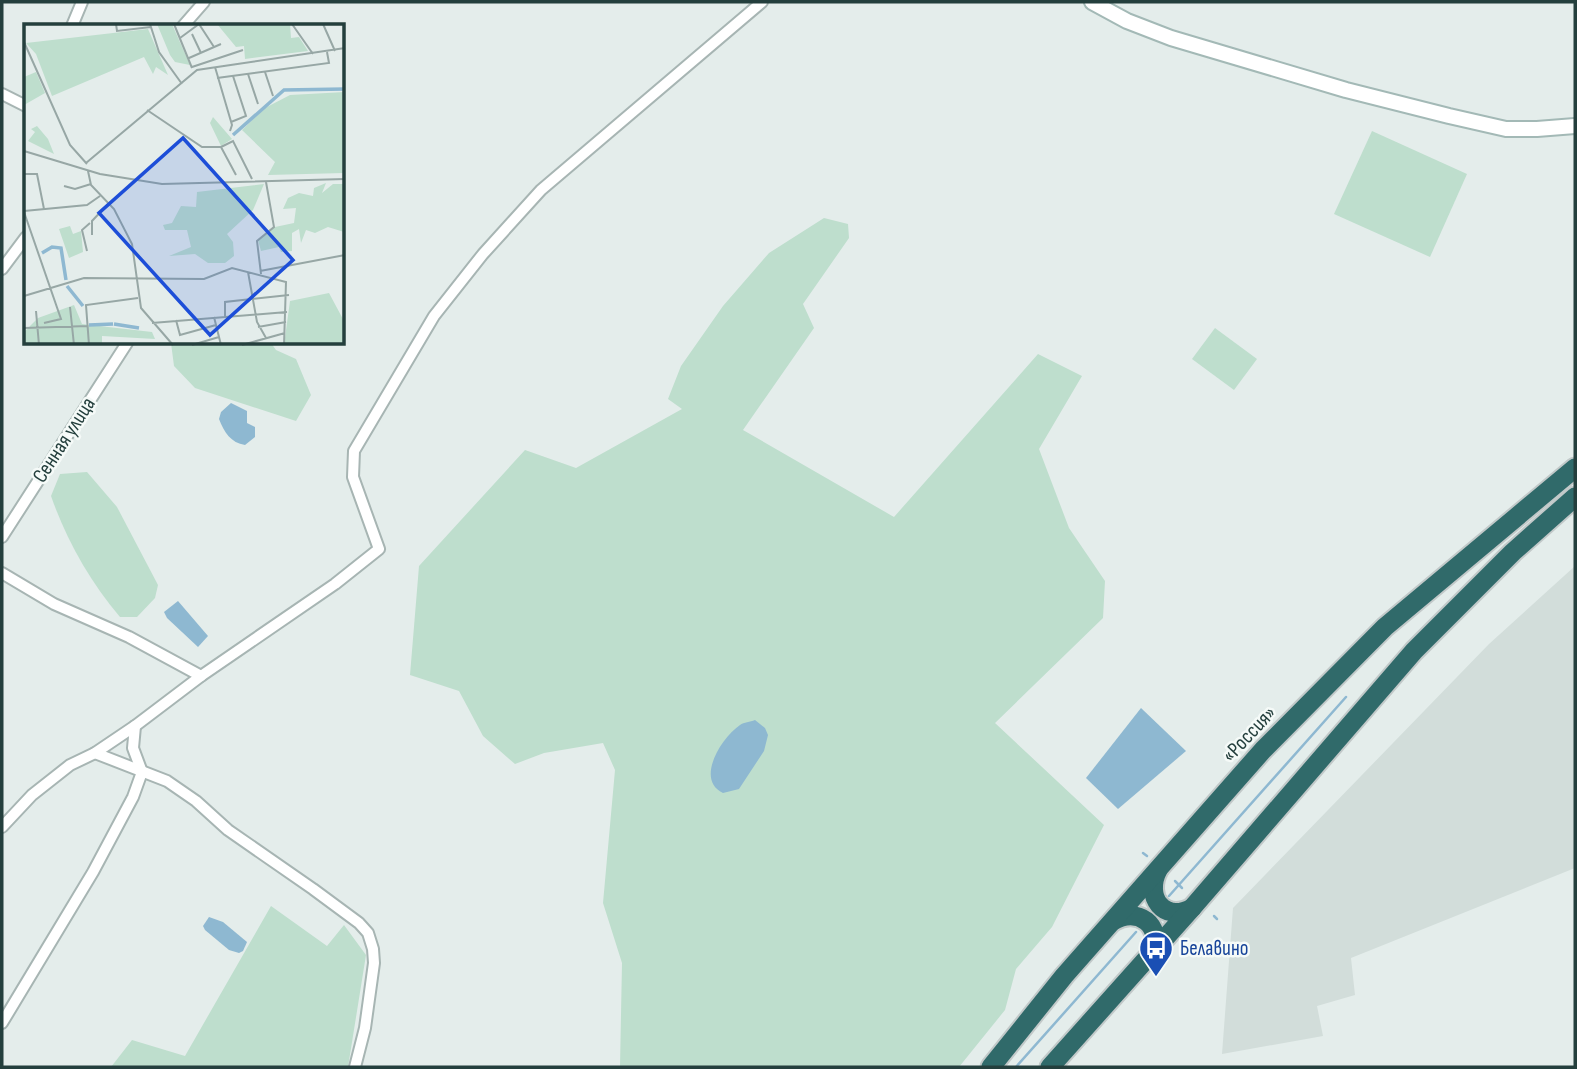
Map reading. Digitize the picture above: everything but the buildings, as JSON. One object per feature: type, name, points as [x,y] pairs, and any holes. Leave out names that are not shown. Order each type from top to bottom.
[{"type":"highway","name":"«Россия»","points":[[991,1067],[1064,976],[1263,750],[1385,627],[1575,468]]},
{"type":"highway","points":[[1050,1067],[1192,908],[1414,651],[1513,552],[1575,497]]},
{"type":"highway","points":[[1158,870],[1152,888],[1153,896],[1160,906],[1174,912],[1192,908]]},
{"type":"highway","points":[[1110,923],[1128,914],[1147,920],[1155,933],[1156,941],[1152,953]]},
{"type":"street","points":[[73,24],[82,2]]},
{"type":"street","points":[[185,24],[204,2]]},
{"type":"street","points":[[2,827],[32,795],[71,765],[95,753],[135,726],[201,676],[335,584],[379,549],[353,477],[354,451],[434,316],[483,254],[541,190],[762,2]]},
{"type":"street","points":[[1092,2],[1171,38],[1346,90],[1506,129],[1575,126]]},
{"type":"street","points":[[2,94],[24,105]]},
{"type":"street","points":[[2,269],[24,240]]},
{"type":"street","name":"Сенная улица","points":[[2,537],[126,345]]},
{"type":"street","points":[[2,573],[54,604],[129,637],[201,676]]},
{"type":"street","points":[[2,1023],[93,872],[132,797],[142,772],[133,748],[135,726]]},
{"type":"street","points":[[95,753],[167,781],[196,801],[228,830],[359,923],[368,933],[374,963],[365,1028],[355,1067]]},
{"type":"shaded area","points":[[1575,566],[1575,868],[1351,958],[1355,995],[1317,1006],[1323,1036],[1222,1054],[1233,908],[1489,644]]},
{"type":"green space","points":[[1372,131],[1467,174],[1430,257],[1334,214]]},
{"type":"green space","points":[[824,218],[848,224],[849,238],[803,304],[814,328],[743,430],[894,517],[1038,354],[1082,376],[1039,449],[1069,528],[1105,581],[1103,618],[995,723],[1104,825],[1052,927],[1016,969],[1005,1010],[959,1067],[620,1067],[622,963],[603,903],[615,770],[603,743],[544,753],[515,764],[483,736],[459,691],[410,675],[419,566],[525,450],[576,468],[682,409],[668,399],[681,366],[723,306],[769,253]]},
{"type":"green space","points":[[1215,328],[1257,359],[1234,390],[1192,359]]},
{"type":"green space","points":[[171,345],[272,345],[276,350],[296,359],[311,395],[296,421],[195,388],[174,366]]},
{"type":"green space","points":[[87,472],[117,507],[158,585],[155,598],[137,617],[120,617],[89,575],[64,528],[51,496],[60,474]]},
{"type":"green space","points":[[271,906],[327,946],[344,925],[366,955],[348,1067],[111,1067],[132,1040],[185,1056]]},
{"type":"water","points":[[231,403],[247,411],[247,423],[255,427],[255,437],[245,445],[229,436],[219,419],[221,412]]},
{"type":"water","points":[[178,601],[208,636],[198,647],[164,612]]},
{"type":"water","points":[[1141,708],[1186,751],[1118,809],[1086,778]]},
{"type":"water","points":[[755,720],[765,728],[768,735],[764,751],[739,789],[723,793],[715,787],[711,779],[714,759],[725,739],[733,731],[742,724]]},
{"type":"water","points":[[209,917],[223,922],[247,942],[243,951],[239,953],[229,950],[205,930],[203,926]]},
{"type":"waterway","points":[[1169,896],[1346,697]]},
{"type":"waterway","points":[[1143,853],[1147,856]]},
{"type":"waterway","points":[[1175,881],[1182,888]]},
{"type":"waterway","points":[[1214,916],[1217,919]]},
{"type":"waterway","points":[[1016,1067],[1136,932]]},
{"type":"place","name":"Белавино","points":[[1156,978]]}]
